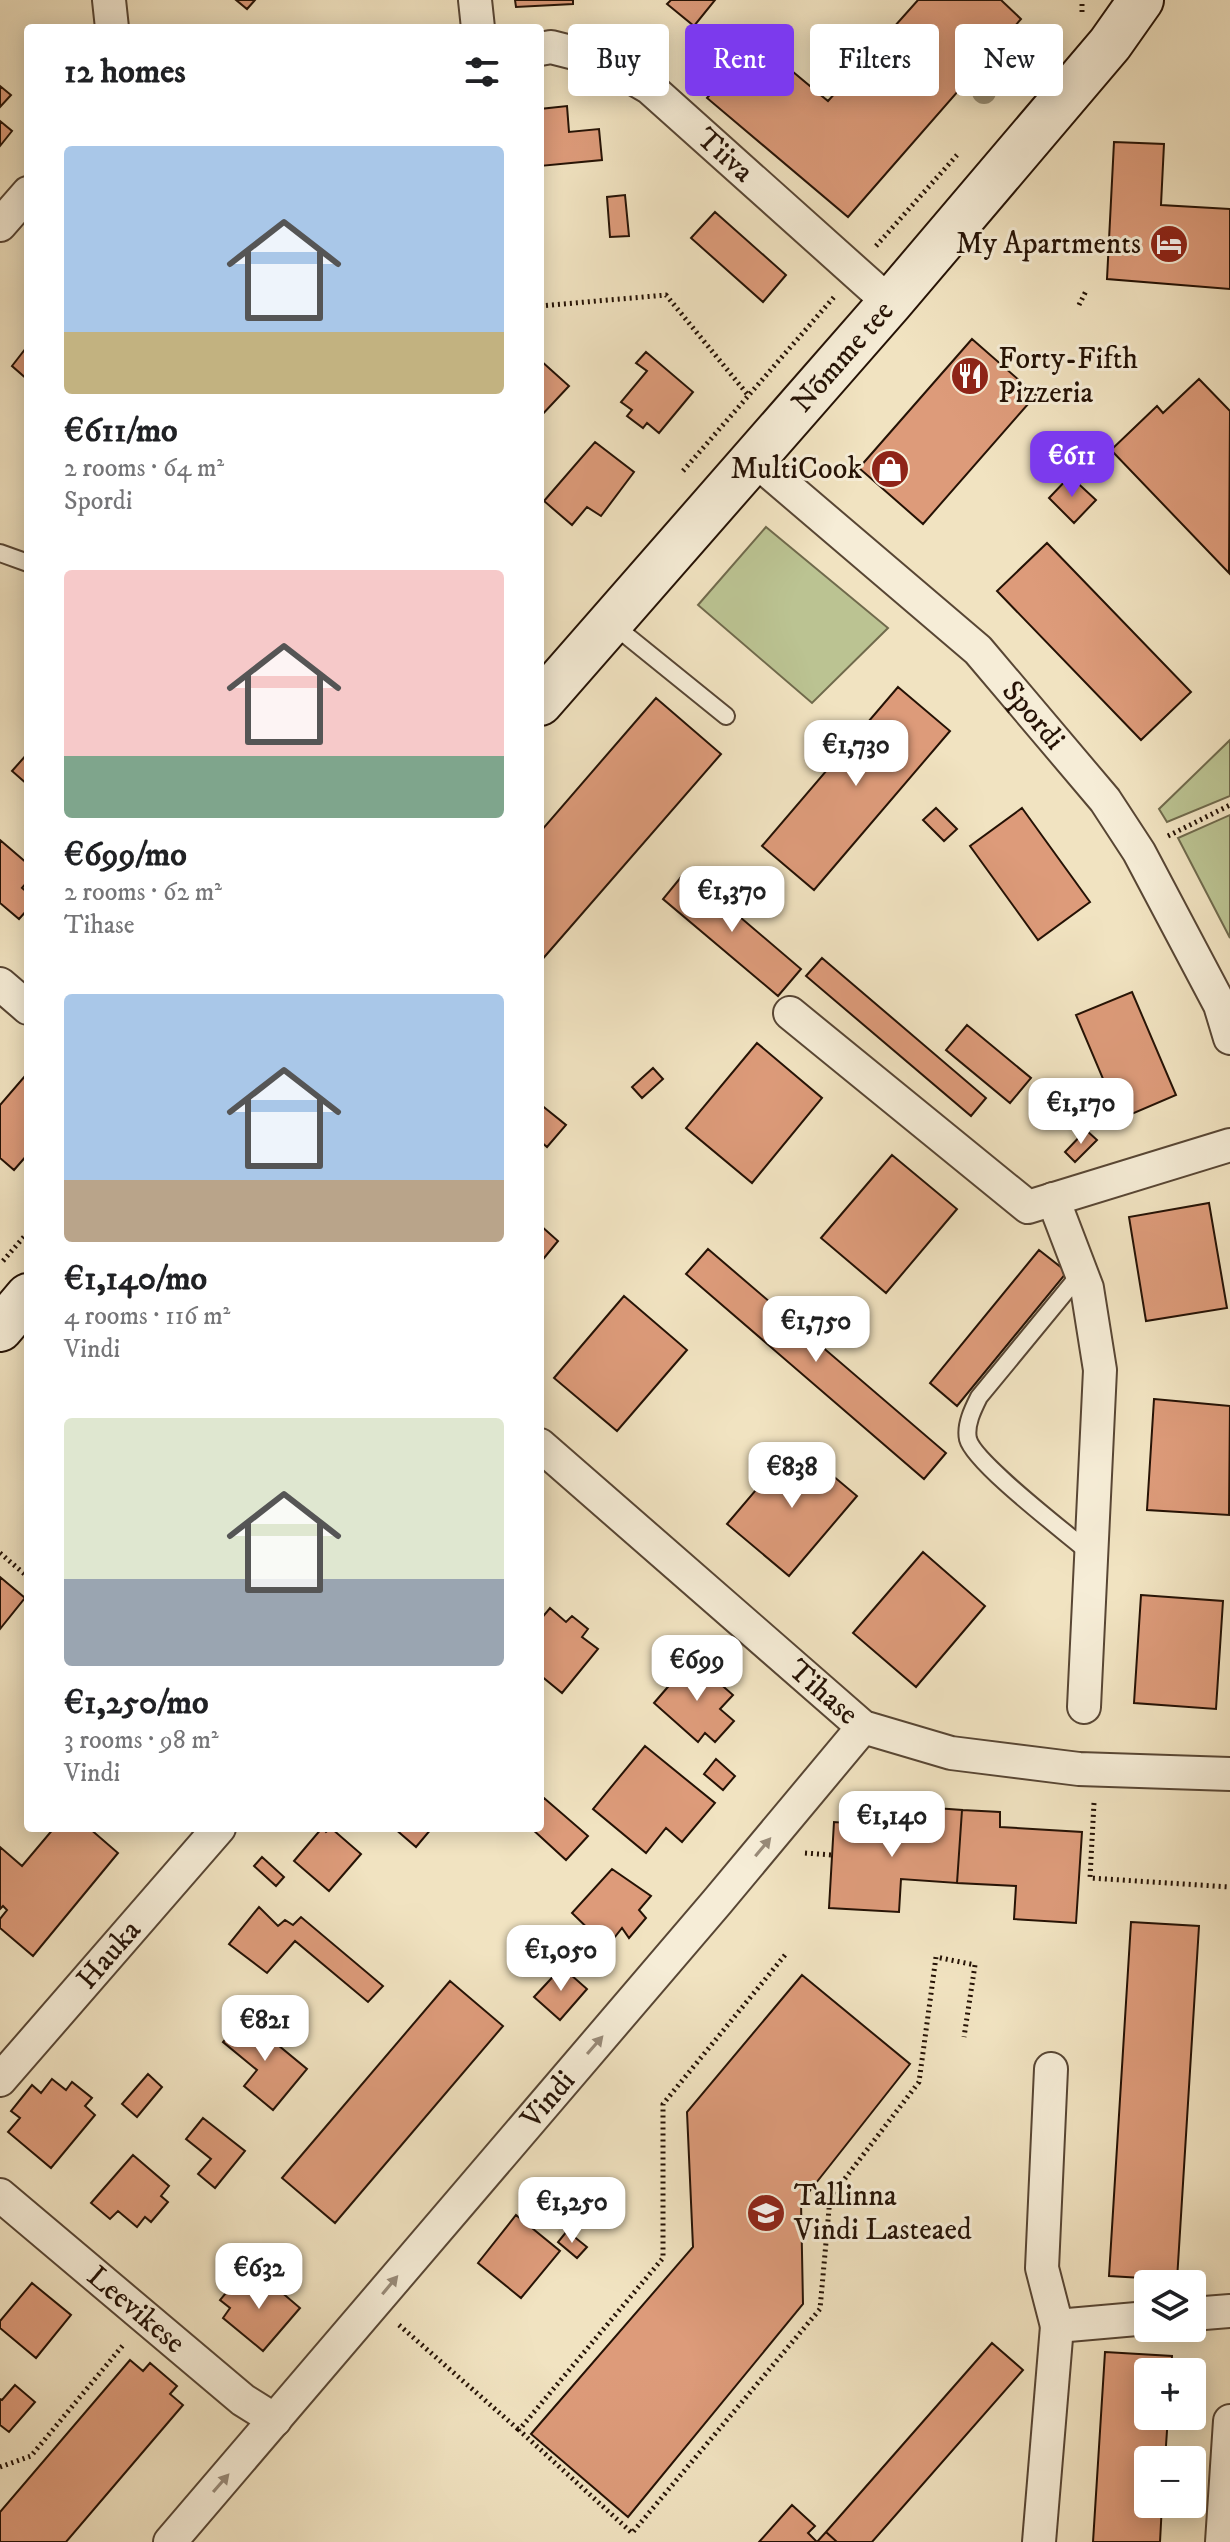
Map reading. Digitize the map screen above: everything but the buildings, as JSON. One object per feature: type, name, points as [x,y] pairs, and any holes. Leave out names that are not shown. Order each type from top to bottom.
[{"type":"street","points":[[109,0],[112,24]]},
{"type":"street","points":[[475,0],[478,24]]},
{"type":"street","name":"Nõmme tee","points":[[544,698],[890,303],[1110,44],[1141,0]]},
{"type":"street","name":"Nõmme tee","points":[[1110,44],[1164,0]]},
{"type":"street","name":"Tiiva","points":[[544,48],[551,47],[602,60],[650,88],[890,303]]},
{"type":"street","points":[[0,225],[24,198]]},
{"type":"street","name":"Spordi","points":[[754,459],[978,650],[1105,800],[1139,852],[1220,1005],[1230,1038]]},
{"type":"street","points":[[0,984],[24,1005]]},
{"type":"street","points":[[790,1013],[1028,1207],[1230,1145]]},
{"type":"street","points":[[1053,1199],[1087,1288],[1100,1370],[1084,1707]]},
{"type":"street","points":[[0,1329],[24,1301]]},
{"type":"street","name":"Tihase","points":[[544,1453],[863,1727],[951,1753],[1079,1769],[1230,1774]]},
{"type":"street","name":"Vindi","points":[[170,2542],[863,1727]]},
{"type":"street","name":"Hauka","points":[[0,2080],[216,1832]]},
{"type":"street","points":[[1039,2542],[1057,2326],[1042,2268],[1051,2069]]},
{"type":"street","name":"Leevikese","points":[[0,2195],[243,2400],[275,2420]]},
{"type":"street","points":[[1206,2313],[1230,2311]]},
{"type":"street","points":[[1057,2326],[1134,2319]]},
{"type":"street","points":[[1222,2542],[1230,2421]]},
{"type":"lane","points":[[0,553],[24,562]]},
{"type":"lane","points":[[610,623],[726,716]]},
{"type":"lane","points":[[1081,1273],[979,1397],[969,1418],[968,1439],[982,1461],[1091,1554]]},
{"type":"path","points":[[1079,305],[1086,291]]},
{"type":"path","points":[[544,306],[666,295],[748,395]]},
{"type":"path","points":[[1139,852],[1230,805]]},
{"type":"path","points":[[0,1264],[24,1237]]},
{"type":"path","points":[[0,1553],[24,1574]]},
{"type":"path","points":[[1094,1823],[1090,1878],[1230,1887]]},
{"type":"path","points":[[519,2430],[663,2258],[663,2104],[785,1955]]},
{"type":"path","points":[[395,2321],[632,2533],[820,2309],[830,2198],[919,2082],[936,1957],[975,1965],[964,2037]]},
{"type":"path","points":[[0,2467],[31,2456],[145,2319]]},
{"type":"green space","points":[[766,527],[888,628],[812,703],[698,605]]},
{"type":"green space","points":[[1230,740],[1230,796],[1167,822],[1159,809]]},
{"type":"green space","points":[[1230,815],[1230,938],[1178,838]]},
{"type":"place","name":"My Apartments","points":[[1169,244]]},
{"type":"place","name":"Forty-Fifth Pizzeria","points":[[970,376]]},
{"type":"place","name":"MultiCook","points":[[890,469]]},
{"type":"place","name":"Tallinna Vindi Lasteaed","points":[[766,2213]]}]
